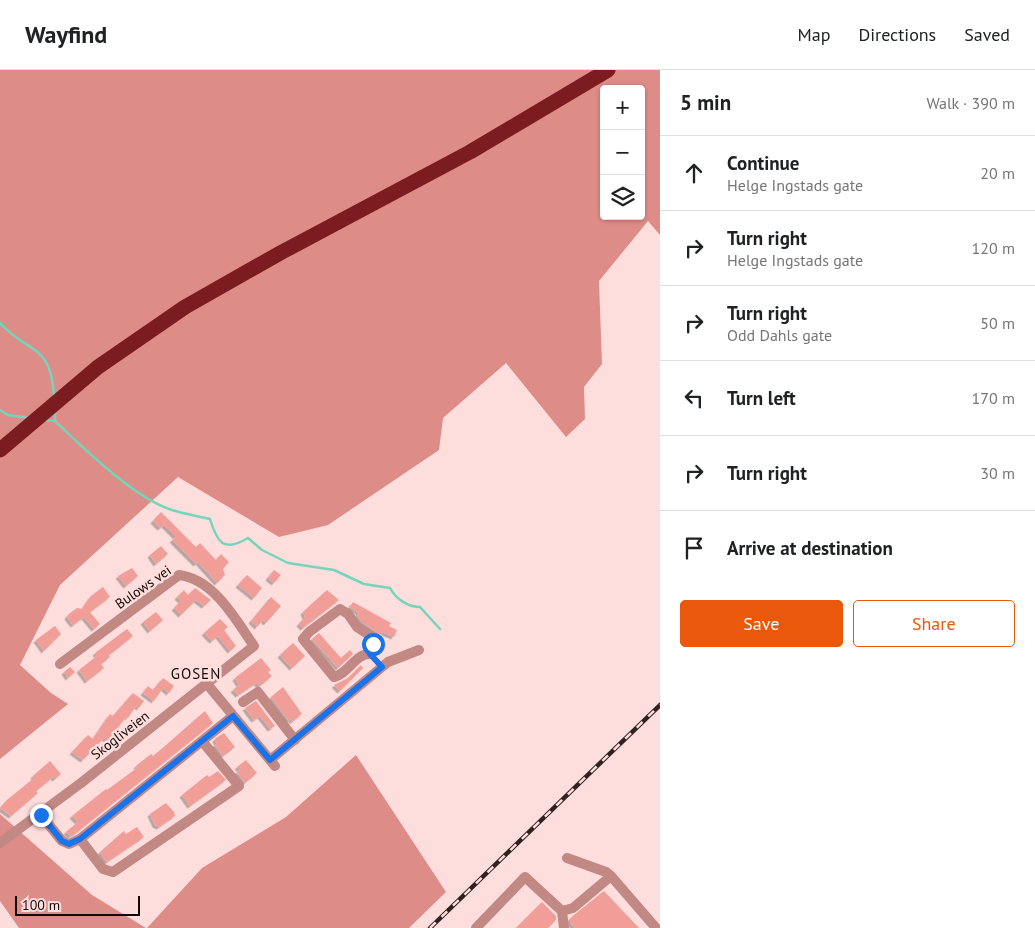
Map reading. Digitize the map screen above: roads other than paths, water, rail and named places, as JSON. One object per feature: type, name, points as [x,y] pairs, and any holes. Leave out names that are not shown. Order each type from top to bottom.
[{"type":"highway","points":[[0,442],[86,369],[182,302],[261,256],[436,164],[596,70]]},
{"type":"highway","points":[[0,450],[98,367],[185,307],[282,252],[470,152],[608,70]]},
{"type":"street","name":"Bulows vei","points":[[60,664],[180,575],[194,577],[226,606],[254,646]]},
{"type":"street","points":[[337,610],[345,611],[357,627],[371,636],[373,640],[370,654],[362,655],[339,676],[334,677],[303,639],[337,610]]},
{"type":"street","name":"Skogliveien","points":[[0,843],[41,815],[254,646]]},
{"type":"street","points":[[207,684],[273,763],[295,740],[382,667],[401,655],[419,650]]},
{"type":"street","points":[[370,654],[382,667]]},
{"type":"street","points":[[243,702],[258,692],[295,740]]},
{"type":"street","points":[[41,815],[62,841],[69,844],[80,839],[233,716]]},
{"type":"street","points":[[80,839],[103,870],[113,872],[239,786],[202,741]]},
{"type":"street","points":[[567,858],[606,872],[656,928]]},
{"type":"street","points":[[562,911],[573,908],[610,876]]},
{"type":"street","points":[[476,928],[524,877],[562,911],[564,928]]},
{"type":"waterway","points":[[0,323],[37,351],[43,358],[52,379],[54,397]]},
{"type":"waterway","points":[[0,410],[8,415],[29,418]]},
{"type":"waterway","points":[[55,410],[55,421],[126,484],[157,504],[210,519],[215,534],[222,543],[232,545],[248,538],[262,550],[288,563],[334,570],[364,584],[390,588],[403,602],[411,606],[420,607],[440,629]]},
{"type":"waterway","points":[[45,420],[55,421]]},
{"type":"railway","points":[[430,928],[660,705]]},
{"type":"district","name":"GOSEN","points":[[196,674]]}]
